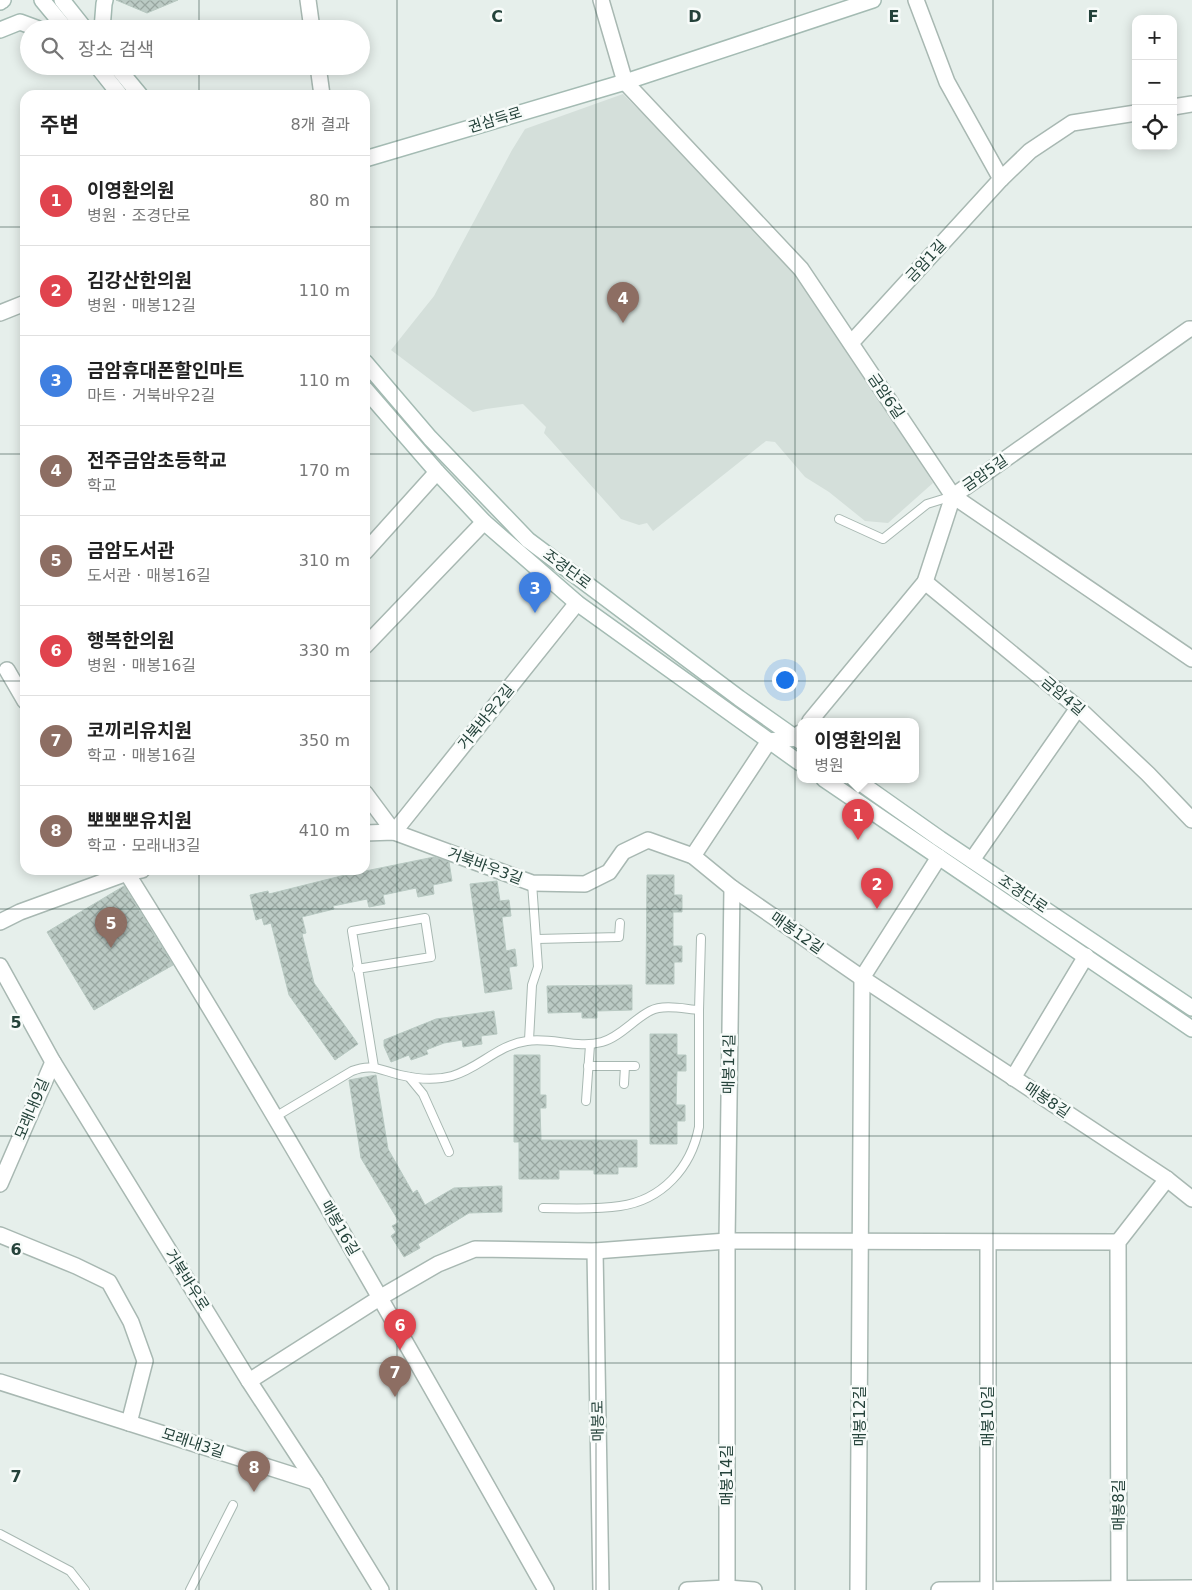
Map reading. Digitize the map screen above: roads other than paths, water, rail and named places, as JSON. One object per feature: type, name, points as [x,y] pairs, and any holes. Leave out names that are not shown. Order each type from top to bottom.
[{"type":"street","points":[[42,0],[59,20]]},
{"type":"street","points":[[62,0],[78,20]]},
{"type":"street","points":[[103,20],[105,0]]},
{"type":"street","points":[[308,0],[311,20]]},
{"type":"street","points":[[601,0],[625,82]]},
{"type":"street","name":"권삼득로","points":[[370,158],[625,82],[873,0]]},
{"type":"street","points":[[916,0],[946,82],[1001,180]]},
{"type":"street","points":[[0,30],[20,22]]},
{"type":"street","points":[[104,75],[116,90]]},
{"type":"street","points":[[123,75],[136,90]]},
{"type":"street","points":[[319,75],[321,90]]},
{"type":"street","name":"금암6길","points":[[625,82],[800,269],[953,496],[1192,659]]},
{"type":"street","points":[[1177,106],[1192,104]]},
{"type":"street","name":"금암1길","points":[[851,343],[1030,151],[1072,123],[1132,114]]},
{"type":"street","points":[[0,313],[20,305]]},
{"type":"street","name":"금암5길","points":[[1191,327],[1192,344]]},
{"type":"street","name":"금암5길","points":[[812,718],[925,582],[953,496],[1191,327]]},
{"type":"street","name":"조경단로","points":[[370,368],[430,438],[528,540],[731,692],[797,736]]},
{"type":"street","name":"조경단로","points":[[370,395],[437,472],[484,522],[577,603],[797,761]]},
{"type":"street","points":[[370,546],[437,472]]},
{"type":"street","points":[[370,641],[484,522]]},
{"type":"street","name":"금암4길","points":[[925,582],[1078,708],[1148,774],[1192,820]]},
{"type":"street","name":"거북바우2길","points":[[394,832],[577,603]]},
{"type":"street","points":[[7,670],[20,692]]},
{"type":"street","points":[[972,860],[1078,708]]},
{"type":"street","points":[[693,856],[770,742],[797,737]]},
{"type":"street","name":"조경단로","points":[[830,783],[1192,1029]]},
{"type":"street","name":"조경단로","points":[[861,783],[1192,1008]]},
{"type":"street","points":[[370,800],[394,832]]},
{"type":"street","name":"거북바우3길","points":[[370,833],[394,832],[532,883],[585,884],[609,872],[623,852],[648,840],[693,856],[732,888]]},
{"type":"street","points":[[862,978],[939,857]]},
{"type":"street","points":[[0,922],[20,912],[120,875]]},
{"type":"street","name":"매봉16길","points":[[133,875],[381,1297],[546,1590]]},
{"type":"street","name":"매봉12길","points":[[732,888],[862,978],[858,1590]]},
{"type":"street","name":"매봉14길","points":[[727,1588],[726,1241],[732,888]]},
{"type":"street","points":[[1013,1078],[1086,956]]},
{"type":"street","name":"거북바우로","points":[[0,966],[53,1062],[249,1381],[315,1482],[380,1590]]},
{"type":"street","name":"매봉8길","points":[[862,978],[1166,1179],[1192,1199]]},
{"type":"street","name":"모래내9길","points":[[0,1184],[53,1062]]},
{"type":"street","points":[[249,1381],[381,1297],[438,1264],[475,1250],[595,1252],[726,1241],[1118,1242],[1166,1179]]},
{"type":"street","points":[[0,1235],[76,1266],[109,1282],[131,1322],[145,1361],[129,1423]]},
{"type":"street","name":"매봉8길","points":[[1118,1242],[1119,1589]]},
{"type":"street","name":"매봉10길","points":[[988,1243],[988,1589]]},
{"type":"street","name":"매봉로","points":[[595,1252],[600,1590]]},
{"type":"street","name":"모래내3길","points":[[0,1382],[315,1482]]},
{"type":"street","points":[[687,1590],[727,1588],[754,1590]]},
{"type":"street","points":[[939,1590],[1192,1588]]},
{"type":"lane","points":[[839,519],[883,539],[927,504],[953,496]]},
{"type":"lane","points":[[529,1040],[532,985],[538,967],[532,883]]},
{"type":"lane","points":[[357,969],[431,957],[425,918],[352,931],[357,969],[374,1067]]},
{"type":"lane","points":[[537,939],[619,937],[620,923]]},
{"type":"lane","points":[[543,1208],[621,1206],[642,1200],[661,1190],[676,1176],[688,1160],[696,1144],[698,1127],[701,938]]},
{"type":"lane","points":[[275,1117],[352,1071],[364,1066],[427,1080],[452,1076],[470,1069],[504,1047],[529,1040],[590,1045],[604,1042],[650,1011],[668,1008],[699,1010]]},
{"type":"lane","points":[[586,1101],[590,1045]]},
{"type":"lane","points":[[588,1066],[635,1066]]},
{"type":"lane","points":[[624,1084],[625,1066]]},
{"type":"lane","points":[[409,1077],[423,1094],[449,1152]]},
{"type":"lane","points":[[190,1590],[233,1505]]},
{"type":"lane","points":[[0,1534],[70,1571],[85,1590]]},
{"type":"place","name":"전주금암초등학교","points":[[623,323]]},
{"type":"place","name":"금암휴대폰할인마트","points":[[535,613]]},
{"type":"place","name":"이영환의원","points":[[858,840]]},
{"type":"place","name":"김강산한의원","points":[[877,909]]},
{"type":"place","name":"금암도서관","points":[[111,948]]},
{"type":"place","name":"행복한의원","points":[[400,1350]]},
{"type":"place","name":"코끼리유치원","points":[[395,1397]]},
{"type":"place","name":"뽀뽀뽀유치원","points":[[254,1492]]}]
